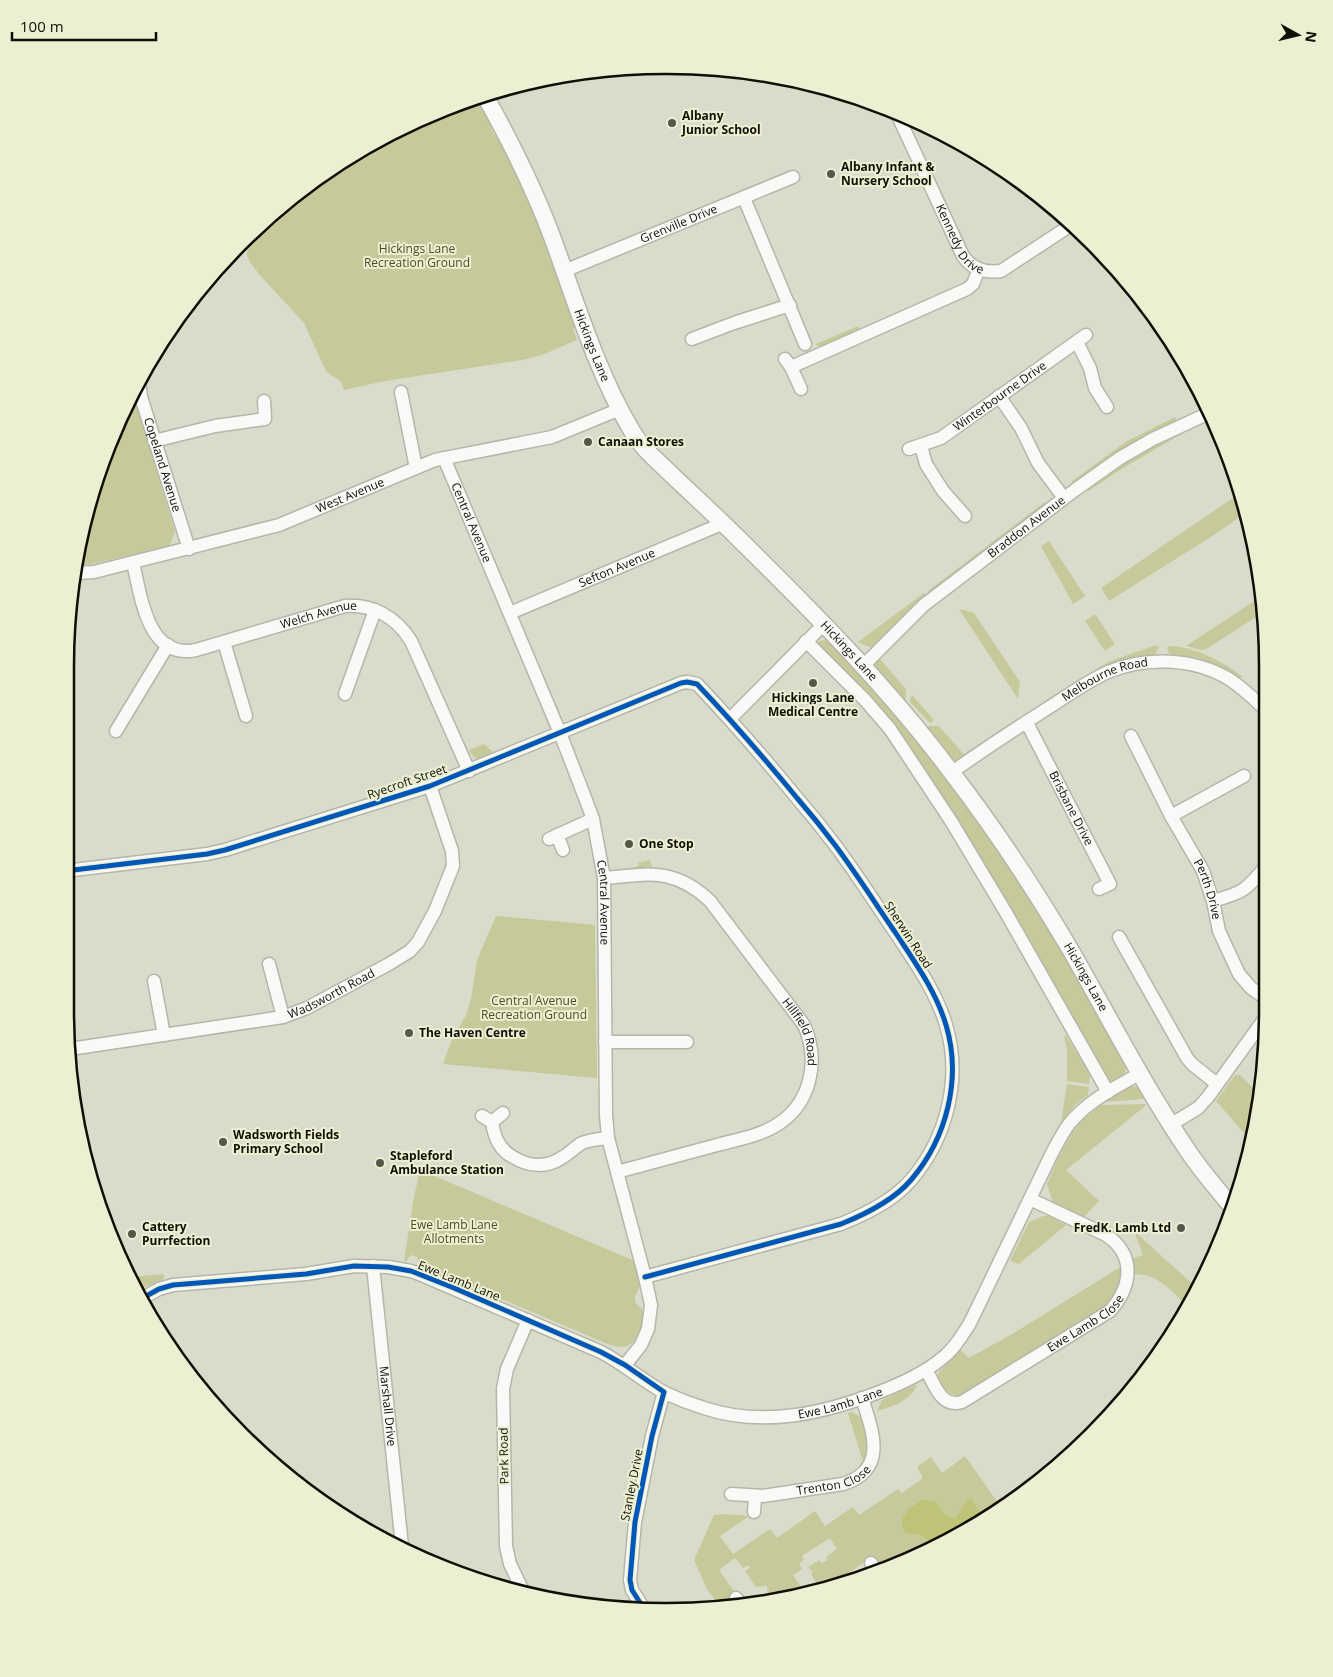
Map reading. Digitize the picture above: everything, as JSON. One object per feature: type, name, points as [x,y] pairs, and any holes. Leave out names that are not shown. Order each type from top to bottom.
[{"type":"main road","name":"Hickings Lane","points":[[488,101],[522,165],[546,222],[592,344],[620,410],[633,432],[647,451],[724,523],[824,623],[863,666],[952,772],[1006,848],[1059,932],[1170,1125],[1192,1158],[1227,1202]]},
{"type":"street","name":"Kennedy Drive","points":[[901,123],[963,256],[970,264],[978,269],[1001,271],[1065,229]]},
{"type":"street","name":"Grenville Drive","points":[[564,271],[793,177]]},
{"type":"street","points":[[744,198],[805,344]]},
{"type":"street","points":[[801,389],[788,363],[877,336],[967,289],[973,284],[978,269]]},
{"type":"street","points":[[692,339],[790,305]]},
{"type":"street","name":"Winterbourne Drive","points":[[965,516],[958,500],[943,491],[915,447],[942,438],[1082,339],[1095,388],[1107,407]]},
{"type":"street","points":[[402,392],[416,468]]},
{"type":"street","name":"Copeland Avenue","points":[[141,393],[189,549]]},
{"type":"street","points":[[999,396],[1021,428],[1038,463],[1064,498]]},
{"type":"street","points":[[154,440],[215,426],[265,419],[264,401]]},
{"type":"street","name":"West Avenue","points":[[82,573],[94,572],[133,563],[279,525],[444,458],[552,437],[620,410]]},
{"type":"street","name":"Braddon Avenue","points":[[863,666],[924,605],[1064,498],[1120,458],[1153,439],[1203,416]]},
{"type":"street","name":"Central Avenue","points":[[444,458],[560,733],[593,819],[604,878],[606,1115],[608,1138],[651,1305],[648,1329],[640,1345],[625,1366]]},
{"type":"street","name":"Sefton Avenue","points":[[510,613],[724,523]]},
{"type":"street","points":[[116,732],[168,646],[158,638],[148,621],[133,563]]},
{"type":"street","name":"Welch Avenue","points":[[168,646],[177,650],[191,651],[333,609],[358,605],[375,610],[400,625],[411,641],[469,770]]},
{"type":"street","points":[[345,694],[375,610]]},
{"type":"street","points":[[730,718],[824,623]]},
{"type":"street","name":"Hickings Lane","points":[[806,641],[865,700],[895,737],[951,821],[1005,911],[1108,1092]]},
{"type":"street","points":[[224,642],[246,716]]},
{"type":"street","name":"Melbourne Road","points":[[952,772],[1100,676],[1126,665],[1152,662],[1180,662],[1208,669],[1235,683],[1259,704]]},
{"type":"street","name":"Ryecroft Street","points":[[74,870],[207,854],[225,850],[430,786],[681,683],[698,684],[730,718]]},
{"type":"street","name":"Sherwin Road","points":[[645,1277],[841,1224],[877,1207],[894,1196],[910,1180],[931,1151],[946,1118],[952,1091],[952,1057],[946,1025],[936,1000],[922,974],[835,844],[730,718]]},
{"type":"street","name":"Brisbane Drive","points":[[1027,723],[1110,884],[1099,890]]},
{"type":"street","name":"Perth Drive","points":[[1131,736],[1155,771],[1171,816],[1198,861],[1213,901],[1219,931],[1239,974],[1251,988],[1259,994]]},
{"type":"street","points":[[1171,816],[1239,779],[1228,770]]},
{"type":"street","name":"Wadsworth Road","points":[[75,1048],[283,1017],[307,1008],[390,964],[410,951],[418,942],[435,912],[452,866],[452,851],[430,786]]},
{"type":"street","points":[[563,850],[553,837],[593,819]]},
{"type":"street","points":[[1249,865],[1259,868]]},
{"type":"street","name":"Hillfield Road","points":[[604,878],[660,874],[676,878],[697,889],[710,901],[804,1025],[811,1044],[812,1064],[807,1089],[800,1102],[777,1125],[753,1135],[617,1172]]},
{"type":"street","points":[[1213,901],[1244,891],[1259,874]]},
{"type":"street","points":[[1127,942],[1187,1058],[1217,1084]]},
{"type":"street","points":[[269,964],[283,1017]]},
{"type":"street","points":[[154,980],[164,1035]]},
{"type":"street","points":[[1170,1125],[1198,1108],[1259,1027]]},
{"type":"street","points":[[605,1042],[687,1042]]},
{"type":"street","name":"Ewe Lamb Lane","points":[[147,1295],[173,1285],[290,1276],[343,1267],[388,1267],[411,1271],[601,1352],[664,1392],[706,1409],[765,1418],[819,1411],[862,1398],[898,1384],[926,1370],[950,1351],[970,1323],[1052,1151],[1065,1129],[1090,1103],[1139,1074]]},
{"type":"street","points":[[503,1113],[487,1119],[495,1137],[501,1148],[509,1155],[528,1165],[551,1164],[582,1143],[608,1138]]},
{"type":"street","name":"Ewe Lamb Close","points":[[926,1370],[942,1397],[950,1402],[962,1402],[1110,1311],[1118,1302],[1127,1282],[1128,1270],[1127,1262],[1116,1241],[1030,1199]]},
{"type":"street","name":"Marshall Drive","points":[[373,1266],[401,1541]]},
{"type":"street","name":"Park Road","points":[[520,1585],[510,1564],[506,1546],[503,1389],[507,1369],[528,1320]]},
{"type":"street","name":"Stanley Drive","points":[[637,1602],[630,1580],[634,1522],[652,1436],[664,1392]]},
{"type":"street","name":"Trenton Close","points":[[732,1494],[755,1497],[842,1484],[855,1480],[864,1473],[873,1456],[873,1433],[862,1398]]},
{"type":"street","points":[[754,1512],[755,1497]]},
{"type":"green space","name":"Hickings Lane Recreation Ground","points":[[481,103],[492,122],[491,128],[496,138],[502,139],[543,233],[577,327],[573,329],[577,340],[542,355],[522,360],[385,381],[344,390],[341,382],[326,371],[304,323],[259,274],[247,256],[248,246],[306,196],[337,174],[370,153],[404,135]]},
{"type":"green space","points":[[858,326],[857,331],[823,346],[817,346],[816,344]]},
{"type":"green space","points":[[136,402],[175,532],[169,546],[83,566],[94,513],[105,476]]},
{"type":"green space","points":[[1175,417],[1177,423],[1074,485],[1071,482],[1127,441]]},
{"type":"green space","points":[[1188,430],[1087,492],[1088,486],[1149,447]]},
{"type":"green space","points":[[1234,497],[1240,517],[1217,533],[1109,601],[1101,588]]},
{"type":"green space","points":[[1045,502],[1047,505],[932,593],[928,591]]},
{"type":"green space","points":[[1049,541],[1085,596],[1073,604],[1041,546]]},
{"type":"green space","points":[[924,593],[926,597],[874,649],[858,642]]},
{"type":"green space","points":[[1255,600],[1257,617],[1206,649],[1201,650],[1186,646]]},
{"type":"green space","points":[[959,609],[974,613],[1020,682],[1018,699]]},
{"type":"green space","points":[[1095,614],[1115,644],[1105,651],[1085,621]]},
{"type":"green space","points":[[822,640],[830,641],[862,675],[951,783],[1000,848],[1072,963],[1126,1066],[1124,1074],[1119,1079],[1114,1082],[1104,1078],[924,771],[815,643]]},
{"type":"green space","points":[[1153,646],[1159,647],[1154,656],[1050,702],[1046,700],[1108,662]]},
{"type":"green space","points":[[1169,646],[1199,652],[1243,677],[1238,678],[1198,658],[1170,654],[1167,649]]},
{"type":"green space","points":[[879,658],[906,689],[906,699],[904,701],[876,669],[875,664]]},
{"type":"green space","points":[[912,695],[934,720],[931,723],[910,702]]},
{"type":"green space","points":[[929,726],[939,726],[966,757],[958,762],[949,760],[926,729]]},
{"type":"green space","points":[[484,744],[494,753],[478,760],[469,750]]},
{"type":"green space","points":[[650,860],[651,869],[627,872],[627,869],[639,866],[638,863]]},
{"type":"green space","name":"Central Avenue Recreation Ground","points":[[496,916],[595,925],[597,1078],[443,1064],[451,1042],[466,1015],[471,999],[477,960]]},
{"type":"green space","points":[[1066,1035],[1090,1075],[1089,1084],[1067,1081],[1067,1049],[1064,1036]]},
{"type":"green space","points":[[1235,1075],[1240,1075],[1254,1089],[1246,1133],[1245,1134],[1216,1101]]},
{"type":"green space","points":[[1067,1084],[1089,1087],[1088,1095],[1075,1105],[1061,1122]]},
{"type":"green space","points":[[1129,1086],[1138,1087],[1145,1099],[1103,1102]]},
{"type":"green space","points":[[1146,1104],[1066,1170],[1099,1201],[1084,1217],[1053,1203],[1047,1184],[1059,1156],[1072,1133],[1082,1121],[1101,1105]]},
{"type":"green space","name":"Ewe Lamb Lane Allotments","points":[[420,1170],[635,1261],[641,1285],[635,1296],[635,1302],[642,1310],[644,1319],[641,1330],[632,1343],[624,1347],[610,1345],[419,1264],[417,1257],[411,1255],[406,1262],[404,1261]]},
{"type":"green space","points":[[1043,1216],[1048,1216],[1066,1225],[1019,1264],[1010,1261],[1029,1222]]},
{"type":"green space","points":[[1134,1231],[1192,1284],[1183,1302],[1164,1284],[1150,1277],[1134,1274],[1133,1258],[1143,1255]]},
{"type":"green space","points":[[1122,1266],[1123,1279],[1109,1304],[966,1392],[955,1395],[941,1385],[938,1373],[961,1350],[969,1358],[1014,1333]]},
{"type":"green space","points":[[164,1274],[164,1279],[143,1288],[137,1276]]},
{"type":"green space","points":[[915,1385],[917,1386],[905,1400],[877,1411],[882,1400]]},
{"type":"green space","points":[[852,1412],[864,1419],[870,1446],[864,1465],[848,1413]]},
{"type":"green space","points":[[965,1456],[997,1502],[963,1524],[929,1542],[876,1565],[871,1558],[845,1575],[817,1584],[811,1574],[813,1572],[808,1567],[819,1560],[822,1563],[828,1560],[826,1557],[837,1549],[830,1538],[802,1556],[804,1560],[799,1564],[802,1569],[793,1575],[801,1587],[768,1594],[767,1586],[756,1587],[745,1571],[750,1568],[748,1565],[743,1568],[735,1558],[719,1570],[736,1594],[735,1599],[716,1601],[707,1589],[694,1560],[714,1515],[749,1516],[720,1536],[733,1554],[770,1529],[777,1538],[815,1511],[825,1526],[853,1507],[859,1515],[898,1489],[902,1493],[923,1478],[917,1467],[931,1457],[942,1473]]},
{"type":"shaded area","points":[[971,1499],[981,1513],[931,1541],[917,1534],[906,1533],[903,1528],[903,1518],[909,1509],[923,1500],[936,1502],[946,1515],[954,1518],[966,1501]]},
{"type":"cycle path","points":[[74,870],[207,854],[225,850],[430,786],[681,683],[697,684],[761,755],[826,833],[917,965],[942,1012],[946,1025],[951,1045],[951,1086],[948,1107],[934,1146],[904,1188],[879,1206],[841,1224],[645,1277]]},
{"type":"cycle path","points":[[147,1296],[159,1289],[173,1285],[306,1274],[354,1266],[388,1267],[411,1271],[454,1288],[601,1352],[625,1365],[664,1392],[652,1436],[635,1522],[630,1580],[632,1590],[640,1602]]},
{"type":"place","name":"Albany Junior School","points":[[672,123]]},
{"type":"place","name":"Albany Infant & Nursery School","points":[[831,174]]},
{"type":"place","name":"Canaan Stores","points":[[588,442]]},
{"type":"place","name":"Hickings Lane Medical Centre","points":[[813,683]]},
{"type":"place","name":"One Stop","points":[[629,844]]},
{"type":"place","name":"The Haven Centre","points":[[409,1033]]},
{"type":"place","name":"Wadsworth Fields Primary School","points":[[223,1142]]},
{"type":"place","name":"Stapleford Ambulance Station","points":[[380,1163]]},
{"type":"place","name":"FredK. Lamb Ltd","points":[[1181,1228]]},
{"type":"place","name":"Cattery Purrfection","points":[[132,1234]]}]
